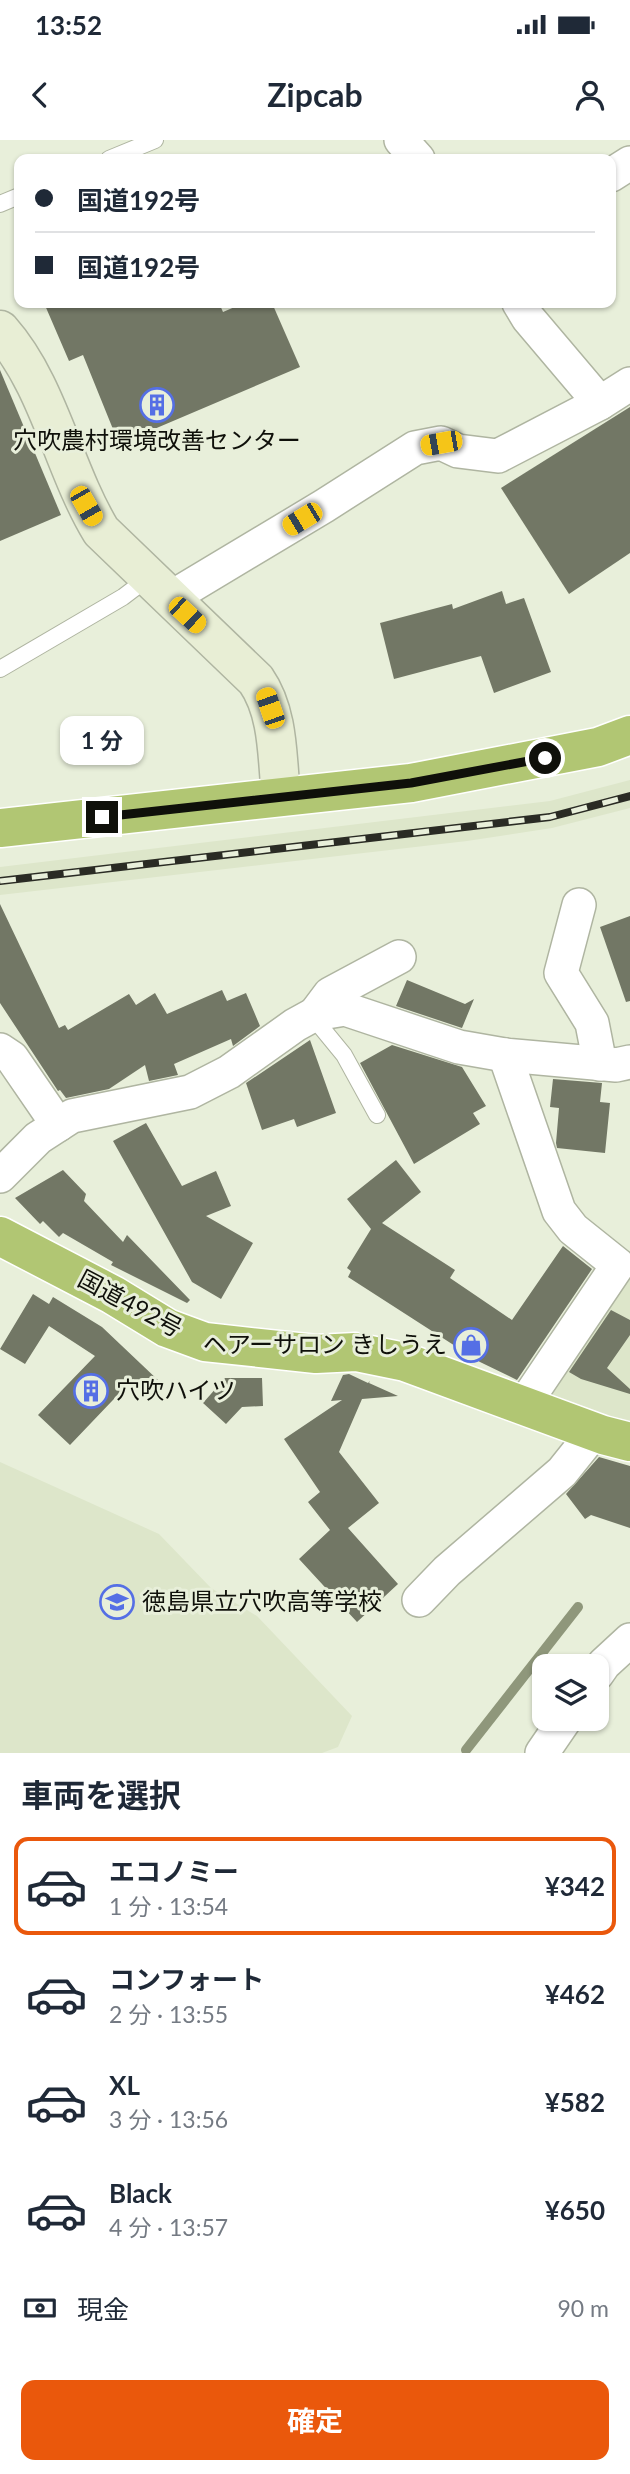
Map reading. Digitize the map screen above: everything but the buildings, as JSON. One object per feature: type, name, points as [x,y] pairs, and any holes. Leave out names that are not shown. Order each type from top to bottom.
[{"type":"highway","points":[[0,828],[411,783],[598,747],[630,735]]},
{"type":"highway","name":"国道492号","points":[[0,1236],[113,1295],[167,1328],[205,1342],[316,1354],[356,1352],[405,1363],[594,1432],[630,1442]]},
{"type":"street","points":[[401,140],[414,154]]},
{"type":"street","points":[[522,308],[600,403]]},
{"type":"street","points":[[0,330],[17,348],[86,506],[101,531],[256,680],[265,692],[274,730],[281,796]]},
{"type":"street","points":[[159,588],[324,506],[415,448],[441,443],[458,451],[498,456],[600,403],[630,384]]},
{"type":"street","points":[[579,905],[561,973],[615,1063]]},
{"type":"street","points":[[0,1176],[38,1138],[72,1116],[190,1091],[229,1072],[313,1015],[330,994],[399,957]]},
{"type":"street","points":[[313,1015],[345,1009],[458,1047],[505,1055],[615,1063]]},
{"type":"street","points":[[0,1050],[12,1059],[58,1125]]},
{"type":"street","points":[[505,1055],[559,1211],[573,1229],[618,1265],[523,1406]]},
{"type":"street","points":[[419,1600],[447,1571],[562,1472],[594,1432]]},
{"type":"street","points":[[609,1659],[630,1640]]},
{"type":"street","points":[[542,1753],[557,1731]]},
{"type":"lane","points":[[121,154],[155,140]]},
{"type":"lane","points":[[0,668],[123,597],[159,588]]},
{"type":"lane","points":[[313,1015],[344,1055],[377,1115]]},
{"type":"shaded area","points":[[630,780],[630,808],[552,828],[467,841],[0,895],[0,867],[550,801]]},
{"type":"shaded area","points":[[630,1269],[630,1428],[542,1397]]},
{"type":"shaded area","name":"徳島県立穴吹高等学校","points":[[0,1462],[159,1534],[211,1588],[257,1616],[352,1716],[338,1747],[322,1753],[0,1753]]},
{"type":"waterway","points":[[466,1750],[578,1607]]},
{"type":"railway","points":[[0,881],[550,817],[630,796]]},
{"type":"place","name":"穴吹農村環境改善センター","points":[[157,405]]},
{"type":"place","name":"ヘアーサロン きしうえ","points":[[471,1345]]},
{"type":"place","name":"穴吹ハイツ","points":[[91,1391]]},
{"type":"place","name":"徳島県立穴吹高等学校","points":[[117,1602]]},
{"type":"route","points":[[102,817],[411,783],[545,758]]}]
